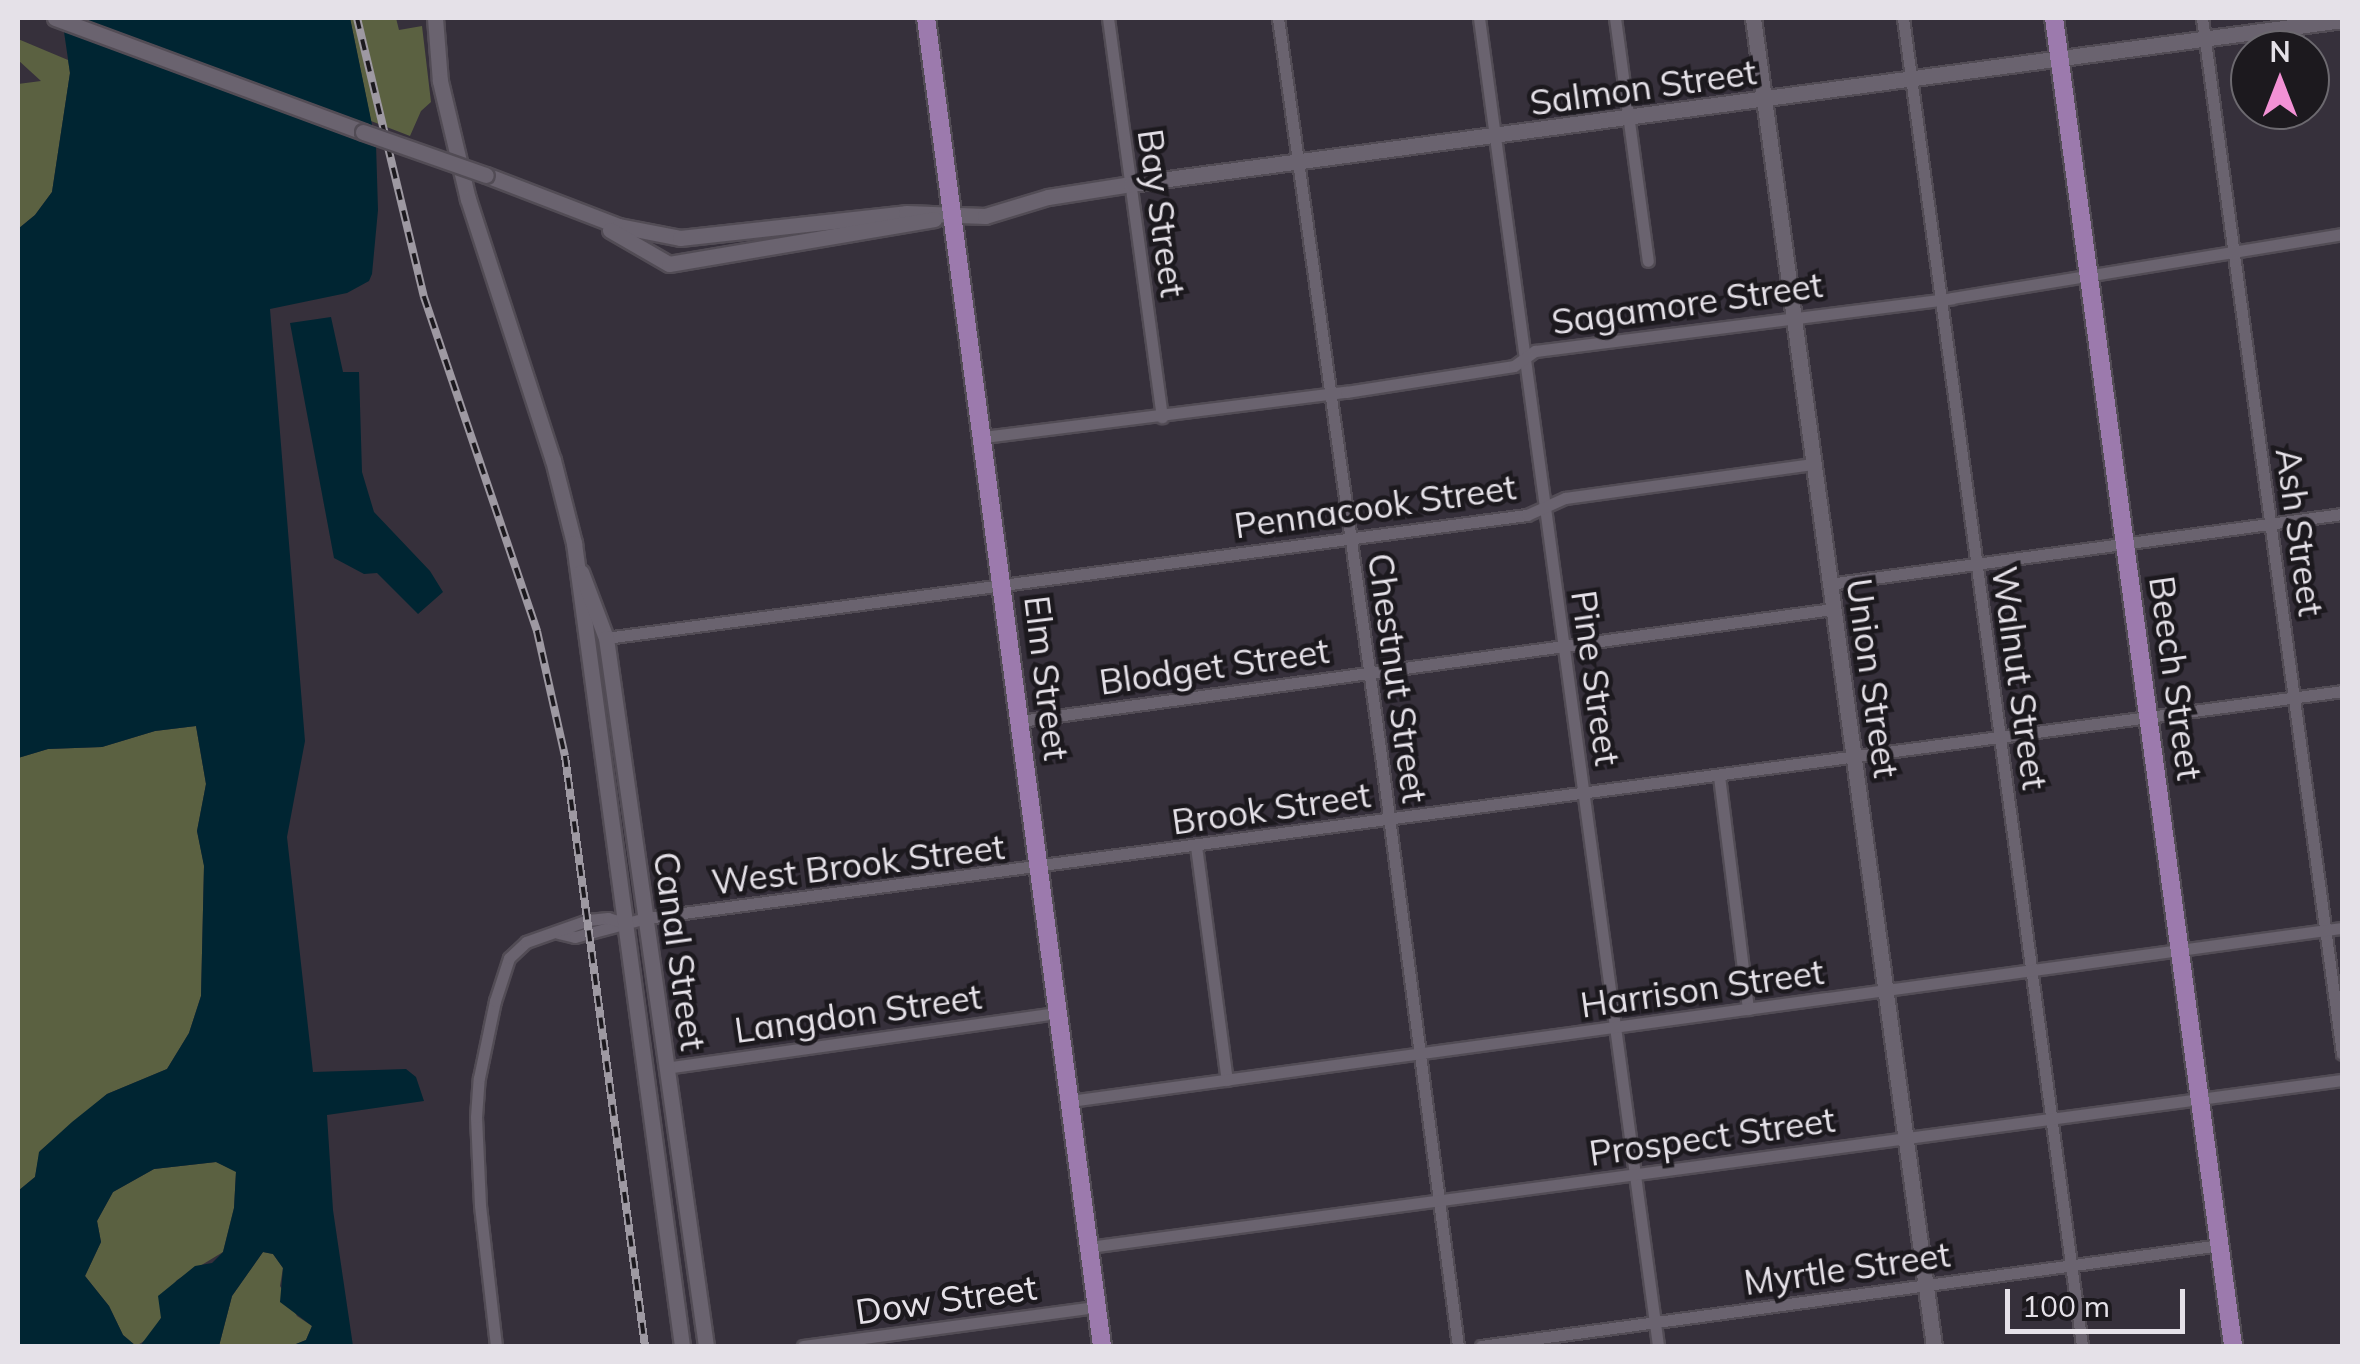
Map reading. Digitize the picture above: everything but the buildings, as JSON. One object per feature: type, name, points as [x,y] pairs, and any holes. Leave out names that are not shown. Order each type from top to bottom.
[{"type":"main road","name":"Elm Street","points":[[926,18],[1102,1346]]},
{"type":"main road","name":"Beech Street","points":[[2054,18],[2233,1346]]},
{"type":"street","points":[[56,18],[630,229],[680,238],[906,213],[953,215]]},
{"type":"street","name":"Canal Street","points":[[435,18],[440,81],[474,219],[553,460],[579,569],[682,1346]]},
{"type":"street","name":"Bay Street","points":[[1108,18],[1162,416]]},
{"type":"street","name":"Chestnut Street","points":[[1278,18],[1352,539],[1458,1346]]},
{"type":"street","name":"Pine Street","points":[[1478,18],[1658,1346]]},
{"type":"street","points":[[1615,18],[1648,261]]},
{"type":"street","name":"Union Street","points":[[1753,18],[1934,1346]]},
{"type":"street","name":"Walnut Street","points":[[1904,18],[2082,1346]]},
{"type":"street","name":"Ash Street","points":[[2202,18],[2342,1054]]},
{"type":"street","name":"Salmon Street","points":[[953,215],[995,215],[1048,197],[1131,184],[2342,20]]},
{"type":"street","points":[[576,210],[670,264],[859,236],[953,215]]},
{"type":"street","name":"Sagamore Street","points":[[983,437],[1332,394],[1514,366],[1535,351],[1942,298],[2342,234]]},
{"type":"street","name":"Pennacook Street","points":[[606,638],[1527,515],[1565,498],[1813,464]]},
{"type":"street","points":[[1829,584],[2342,514]]},
{"type":"street","name":"Canal Street","points":[[579,569],[606,638],[706,1346]]},
{"type":"street","name":"Blodget Street","points":[[1020,721],[1832,609]]},
{"type":"street","name":"Brook Street","points":[[1039,868],[2342,691]]},
{"type":"street","points":[[1719,776],[1748,1008]]},
{"type":"street","points":[[1196,846],[1226,1080]]},
{"type":"street","name":"West Brook Street","points":[[496,1346],[480,1205],[479,1078],[495,1000],[510,958],[526,942],[558,933],[576,938],[610,932],[624,923],[646,918],[1039,868]]},
{"type":"street","name":"Harrison Street","points":[[1070,1101],[2342,928]]},
{"type":"street","name":"Langdon Street","points":[[665,1068],[1058,1013]]},
{"type":"street","name":"Prospect Street","points":[[1089,1247],[2342,1080]]},
{"type":"street","name":"Myrtle Street","points":[[1481,1346],[2220,1246]]},
{"type":"street","name":"Dow Street","points":[[803,1346],[1097,1307]]},
{"type":"green space","points":[[350,18],[396,18],[399,30],[422,26],[431,102],[421,111],[410,136],[371,121]]},
{"type":"green space","points":[[18,39],[68,60],[70,73],[52,192],[35,215],[18,229],[18,84],[41,81],[18,60]]},
{"type":"green space","points":[[196,726],[206,784],[197,831],[204,865],[201,996],[189,1033],[167,1069],[107,1094],[40,1151],[35,1177],[18,1191],[18,758],[48,749],[102,747],[155,731]]},
{"type":"green space","points":[[216,1162],[236,1171],[234,1208],[223,1252],[177,1280],[166,1293],[161,1318],[149,1338],[136,1346],[123,1335],[109,1306],[85,1276],[101,1242],[97,1221],[113,1192],[154,1169]]},
{"type":"green space","points":[[263,1252],[273,1254],[283,1268],[280,1286],[297,1316],[312,1326],[306,1340],[291,1346],[219,1346],[232,1296]]},
{"type":"water","points":[[62,18],[350,18],[376,144],[378,210],[372,274],[369,281],[347,293],[270,309],[305,741],[287,837],[313,1072],[406,1069],[416,1077],[424,1101],[327,1115],[333,1210],[353,1346],[291,1346],[306,1340],[312,1326],[280,1302],[283,1268],[273,1254],[263,1252],[232,1296],[219,1346],[140,1346],[161,1318],[158,1296],[195,1266],[212,1263],[223,1252],[234,1208],[236,1172],[216,1162],[154,1169],[113,1192],[97,1221],[101,1242],[85,1276],[109,1306],[123,1335],[136,1346],[18,1346],[18,1191],[35,1177],[39,1152],[72,1122],[107,1094],[167,1069],[189,1033],[201,996],[204,866],[197,831],[206,784],[196,726],[155,731],[102,747],[48,749],[18,758],[18,229],[35,215],[52,192],[70,73]]},
{"type":"water","points":[[331,317],[343,372],[359,372],[362,472],[374,512],[430,571],[443,592],[418,614],[377,573],[364,574],[334,558],[290,323]]},
{"type":"railway","points":[[357,18],[424,297],[537,631],[565,756],[645,1346]]}]
